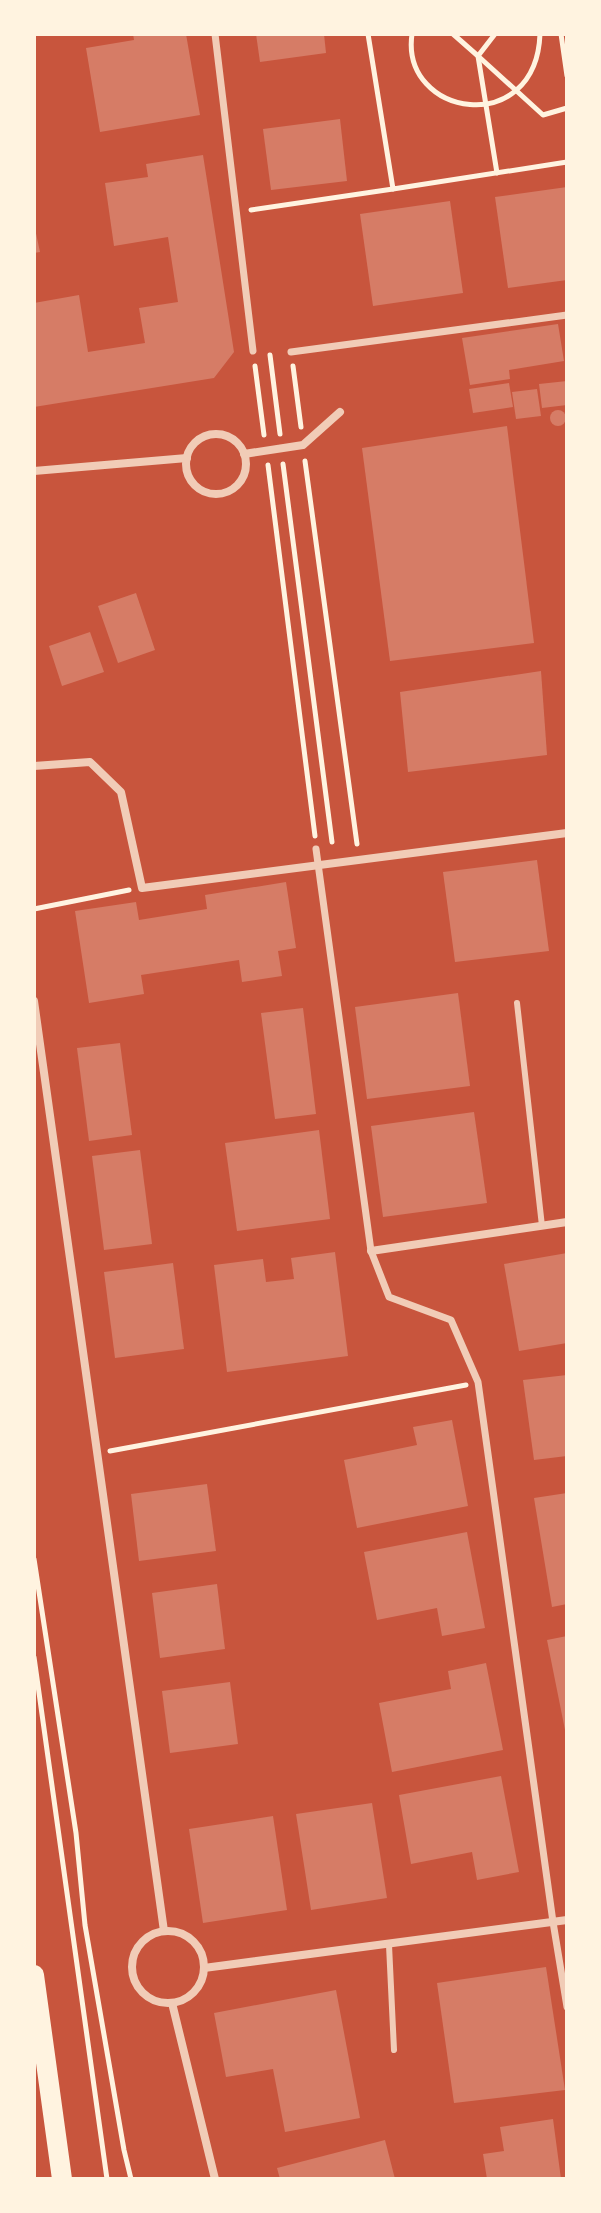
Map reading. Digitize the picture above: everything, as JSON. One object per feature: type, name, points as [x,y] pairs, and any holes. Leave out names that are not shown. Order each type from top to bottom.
[{"type":"highway","points":[[34,1975],[62,2179]]},
{"type":"street","points":[[215,34],[253,351]]},
{"type":"street","points":[[291,352],[567,315]]},
{"type":"street","points":[[244,454],[303,445],[340,412]]},
{"type":"street","points":[[214,435],[233,439],[244,454],[246,464],[240,483],[233,490],[213,494],[203,492],[189,478],[187,458],[197,442],[214,435]]},
{"type":"street","points":[[34,471],[187,458]]},
{"type":"street","points":[[34,766],[90,762],[121,792],[142,888],[567,833]]},
{"type":"street","points":[[316,849],[371,1251],[389,1297],[451,1320],[478,1382],[567,2007]]},
{"type":"street","points":[[34,1001],[164,1931]]},
{"type":"street","points":[[371,1251],[567,1222]]},
{"type":"street","points":[[204,1968],[567,1920]]},
{"type":"street","points":[[164,1931],[186,1936],[196,1944],[204,1968],[201,1982],[184,2000],[159,2003],[138,1989],[131,1965],[141,1942],[164,1931]]},
{"type":"street","points":[[172,2003],[215,2179]]},
{"type":"lane","points":[[517,1003],[542,1226]]},
{"type":"lane","points":[[389,1945],[394,2050]]},
{"type":"path","points":[[368,34],[393,189]]},
{"type":"path","points":[[412,34],[413,59],[421,76],[433,90],[449,100],[467,105],[486,105],[516,91],[531,75],[539,56],[540,34]]},
{"type":"path","points":[[453,34],[543,115],[567,108]]},
{"type":"path","points":[[495,34],[478,56],[497,173]]},
{"type":"path","points":[[561,34],[567,76]]},
{"type":"path","points":[[236,212],[567,162]]},
{"type":"path","points":[[253,351],[316,849]]},
{"type":"path","points":[[332,847],[270,355],[291,352],[357,844]]},
{"type":"path","points":[[34,909],[142,888]]},
{"type":"path","points":[[96,1453],[478,1382]]},
{"type":"path","points":[[34,1559],[76,1833],[85,1925],[131,2179]]},
{"type":"path","points":[[34,1657],[107,2179]]},
{"type":"building","points":[[133,34],[186,34],[200,115],[100,132],[86,48],[134,40]]},
{"type":"building","points":[[256,34],[324,34],[326,53],[260,62]]},
{"type":"building","points":[[340,119],[347,181],[271,190],[263,129]]},
{"type":"building","points":[[203,155],[234,352],[214,378],[34,407],[34,303],[79,295],[88,352],[145,343],[139,308],[178,302],[168,237],[114,246],[105,183],[148,177],[146,164]]},
{"type":"building","points":[[567,187],[567,280],[508,288],[495,197]]},
{"type":"building","points":[[450,201],[463,293],[373,306],[360,214]]},
{"type":"building","points":[[34,224],[40,252],[34,253]]},
{"type":"building","points":[[558,324],[564,361],[509,370],[510,379],[470,385],[462,338]]},
{"type":"building","points":[[567,381],[567,405],[542,408],[539,384]]},
{"type":"building","points":[[509,383],[513,407],[473,413],[469,389]]},
{"type":"building","points":[[537,389],[541,416],[516,419],[512,392]]},
{"type":"building","points":[[555,410],[561,410],[566,418],[564,424],[555,426],[550,421],[550,415]]},
{"type":"building","points":[[507,426],[534,643],[390,661],[362,448]]},
{"type":"building","points":[[136,593],[155,650],[118,663],[98,606]]},
{"type":"building","points":[[90,632],[104,672],[62,686],[49,646]]},
{"type":"building","points":[[541,671],[547,755],[408,772],[400,692]]},
{"type":"building","points":[[537,860],[549,951],[455,962],[443,872]]},
{"type":"building","points":[[286,882],[296,948],[278,951],[282,976],[242,982],[239,960],[141,975],[144,994],[89,1003],[75,911],[136,902],[139,920],[207,909],[205,895]]},
{"type":"building","points":[[458,993],[470,1086],[367,1099],[355,1007]]},
{"type":"building","points":[[303,1008],[316,1114],[275,1119],[261,1013]]},
{"type":"building","points":[[120,1043],[132,1135],[89,1141],[77,1048]]},
{"type":"building","points":[[474,1112],[487,1203],[383,1217],[371,1126]]},
{"type":"building","points":[[319,1130],[330,1219],[237,1231],[225,1143]]},
{"type":"building","points":[[140,1150],[152,1244],[104,1250],[92,1156]]},
{"type":"building","points":[[335,1252],[348,1356],[227,1372],[214,1265],[263,1259],[266,1282],[294,1279],[291,1258]]},
{"type":"building","points":[[567,1253],[567,1343],[519,1351],[504,1264]]},
{"type":"building","points":[[173,1263],[184,1349],[115,1358],[104,1272]]},
{"type":"building","points":[[567,1375],[567,1456],[534,1460],[523,1380]]},
{"type":"building","points":[[452,1420],[468,1506],[357,1528],[344,1460],[417,1445],[413,1427]]},
{"type":"building","points":[[207,1484],[216,1551],[139,1561],[131,1494]]},
{"type":"building","points":[[567,1493],[567,1604],[552,1607],[534,1498]]},
{"type":"building","points":[[467,1532],[485,1628],[442,1636],[437,1608],[377,1620],[364,1552]]},
{"type":"building","points":[[217,1584],[225,1649],[160,1658],[152,1593]]},
{"type":"building","points":[[567,1636],[567,1735],[566,1735],[547,1640]]},
{"type":"building","points":[[486,1663],[503,1750],[392,1772],[379,1703],[451,1689],[448,1671]]},
{"type":"building","points":[[230,1682],[238,1744],[170,1753],[162,1691]]},
{"type":"building","points":[[501,1776],[519,1872],[477,1880],[472,1852],[411,1864],[399,1795]]},
{"type":"building","points":[[372,1803],[387,1898],[311,1910],[296,1814]]},
{"type":"building","points":[[273,1816],[287,1910],[203,1923],[189,1829]]},
{"type":"building","points":[[546,1967],[565,2090],[454,2103],[437,1983]]},
{"type":"building","points":[[336,1990],[360,2118],[285,2132],[273,2069],[226,2077],[214,2013]]},
{"type":"building","points":[[553,2119],[561,2179],[487,2179],[483,2154],[504,2151],[500,2127]]},
{"type":"building","points":[[385,2140],[395,2179],[280,2179],[277,2168]]}]
